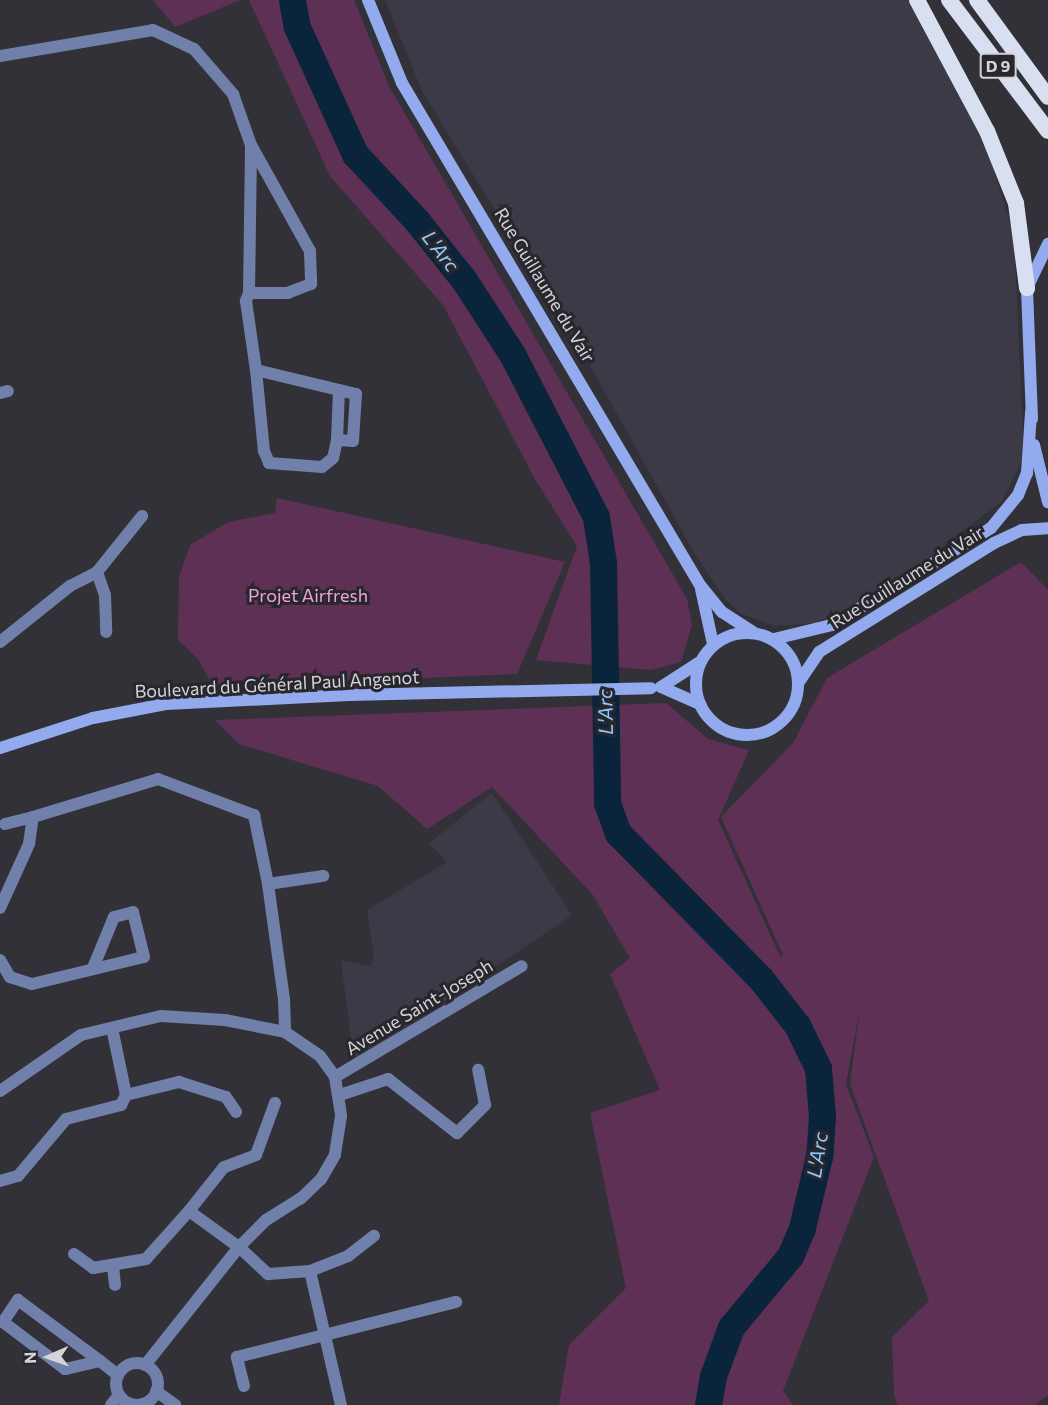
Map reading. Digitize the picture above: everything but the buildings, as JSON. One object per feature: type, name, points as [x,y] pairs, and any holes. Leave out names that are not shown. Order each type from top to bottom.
[{"type":"highway","points":[[917,0],[987,130],[1016,202],[1027,288]]},
{"type":"highway","name":"D 9","points":[[949,0],[1048,131]]},
{"type":"highway","name":"D 9","points":[[976,0],[1048,97]]},
{"type":"main road","name":"Rue Guillaume du Vair","points":[[368,0],[402,83],[700,585],[722,612],[753,632]]},
{"type":"main road","name":"Rue Guillaume du Vair","points":[[1048,244],[1027,288],[1031,412],[1035,452],[1048,502]]},
{"type":"main road","name":"Rue Guillaume du Vair","points":[[774,639],[832,625],[991,528],[1018,495],[1027,473],[1031,412]]},
{"type":"main road","name":"Rue Guillaume du Vair","points":[[799,682],[819,652],[994,543],[1022,530],[1042,525],[1048,528]]},
{"type":"main road","name":"Rue Guillaume du Vair","points":[[700,585],[713,644]]},
{"type":"main road","points":[[700,662],[696,683],[700,704],[710,719],[723,730],[736,734],[764,733],[790,713],[799,682],[787,650],[774,639],[753,632],[739,632],[713,644],[700,662],[661,687],[700,704]]},
{"type":"main road","name":"Boulevard du Général Paul Angenot","points":[[0,748],[93,718],[166,704],[525,690],[651,688]]},
{"type":"street","points":[[0,56],[153,30],[194,49],[233,94],[251,145],[310,251],[311,284],[288,293],[249,293]]},
{"type":"street","points":[[251,145],[249,293],[246,301],[264,451],[269,463],[322,467],[333,458],[336,440],[353,441],[356,394],[256,370]]},
{"type":"street","points":[[0,642],[70,586],[97,572],[142,516]]},
{"type":"street","points":[[97,572],[105,595],[106,632]]},
{"type":"street","points":[[5,824],[158,779],[254,815],[268,884],[284,999],[285,1032]]},
{"type":"street","points":[[0,908],[29,844],[33,817]]},
{"type":"street","points":[[268,884],[323,876]]},
{"type":"street","points":[[0,960],[10,977],[32,984],[144,957],[133,912],[114,917],[93,968]]},
{"type":"street","name":"Avenue Saint-Joseph","points":[[335,1077],[522,966]]},
{"type":"street","name":"Avenue Saint-Joseph","points":[[0,1091],[81,1035],[161,1016],[225,1020],[285,1032],[320,1056],[335,1077],[340,1095],[335,1155],[321,1179],[301,1198],[266,1220],[239,1247],[146,1365]]},
{"type":"street","points":[[0,1181],[18,1176],[66,1119],[121,1105],[126,1095],[112,1028]]},
{"type":"street","points":[[340,1095],[388,1079],[457,1133],[484,1105],[478,1070]]},
{"type":"street","points":[[126,1095],[179,1082],[226,1097],[236,1112]]},
{"type":"street","points":[[74,1254],[93,1268],[113,1266],[152,1256],[224,1167],[256,1155],[275,1102]]},
{"type":"street","points":[[189,1211],[239,1247],[268,1274],[310,1272],[348,1256],[374,1236]]},
{"type":"street","points":[[113,1266],[115,1286]]},
{"type":"street","points":[[310,1272],[341,1405]]},
{"type":"street","points":[[100,1361],[65,1369],[3,1322],[18,1300],[100,1361],[118,1375],[119,1395],[111,1405]]},
{"type":"street","points":[[244,1386],[237,1357],[456,1302]]},
{"type":"street","points":[[118,1375],[133,1364],[146,1365],[157,1379],[156,1391],[150,1401],[133,1405],[119,1395]]},
{"type":"street","points":[[156,1391],[175,1405]]},
{"type":"shaded area","points":[[385,0],[909,0],[987,148],[1014,236],[1023,436],[1021,462],[1002,501],[902,578],[857,605],[816,623],[774,626],[740,613],[725,599],[696,556],[588,362],[422,91]]},
{"type":"shaded area","points":[[492,793],[572,915],[354,1063],[341,960],[370,966],[374,958],[367,910],[447,862],[429,843]]},
{"type":"green space","points":[[153,0],[240,0],[175,27]]},
{"type":"green space","points":[[249,0],[354,0],[389,86],[687,599],[692,625],[681,662],[651,670],[536,660],[577,546],[535,479],[443,305],[330,176]]},
{"type":"green space","name":"Projet Airfresh","points":[[277,498],[565,562],[517,674],[213,687],[199,660],[178,640],[179,577],[190,545],[228,522],[275,513]]},
{"type":"green space","points":[[1021,562],[1048,590],[1048,1395],[1035,1405],[898,1405],[894,1395],[892,1337],[929,1301],[850,1084],[860,1007],[846,1084],[874,1157],[783,1391],[793,1405],[559,1405],[569,1345],[626,1288],[590,1113],[660,1090],[610,974],[630,958],[593,895],[492,787],[427,829],[378,786],[239,744],[215,720],[666,703],[708,739],[749,750],[718,820],[780,956],[783,955],[721,817],[793,743],[827,678]]},
{"type":"waterway","name":"L'Arc","points":[[292,0],[297,27],[355,154],[417,221],[464,280],[512,354],[596,517],[603,563],[607,803],[618,833],[761,979],[797,1025],[818,1068],[822,1117],[819,1156],[802,1228],[790,1256],[731,1327],[713,1376],[708,1405]]}]
